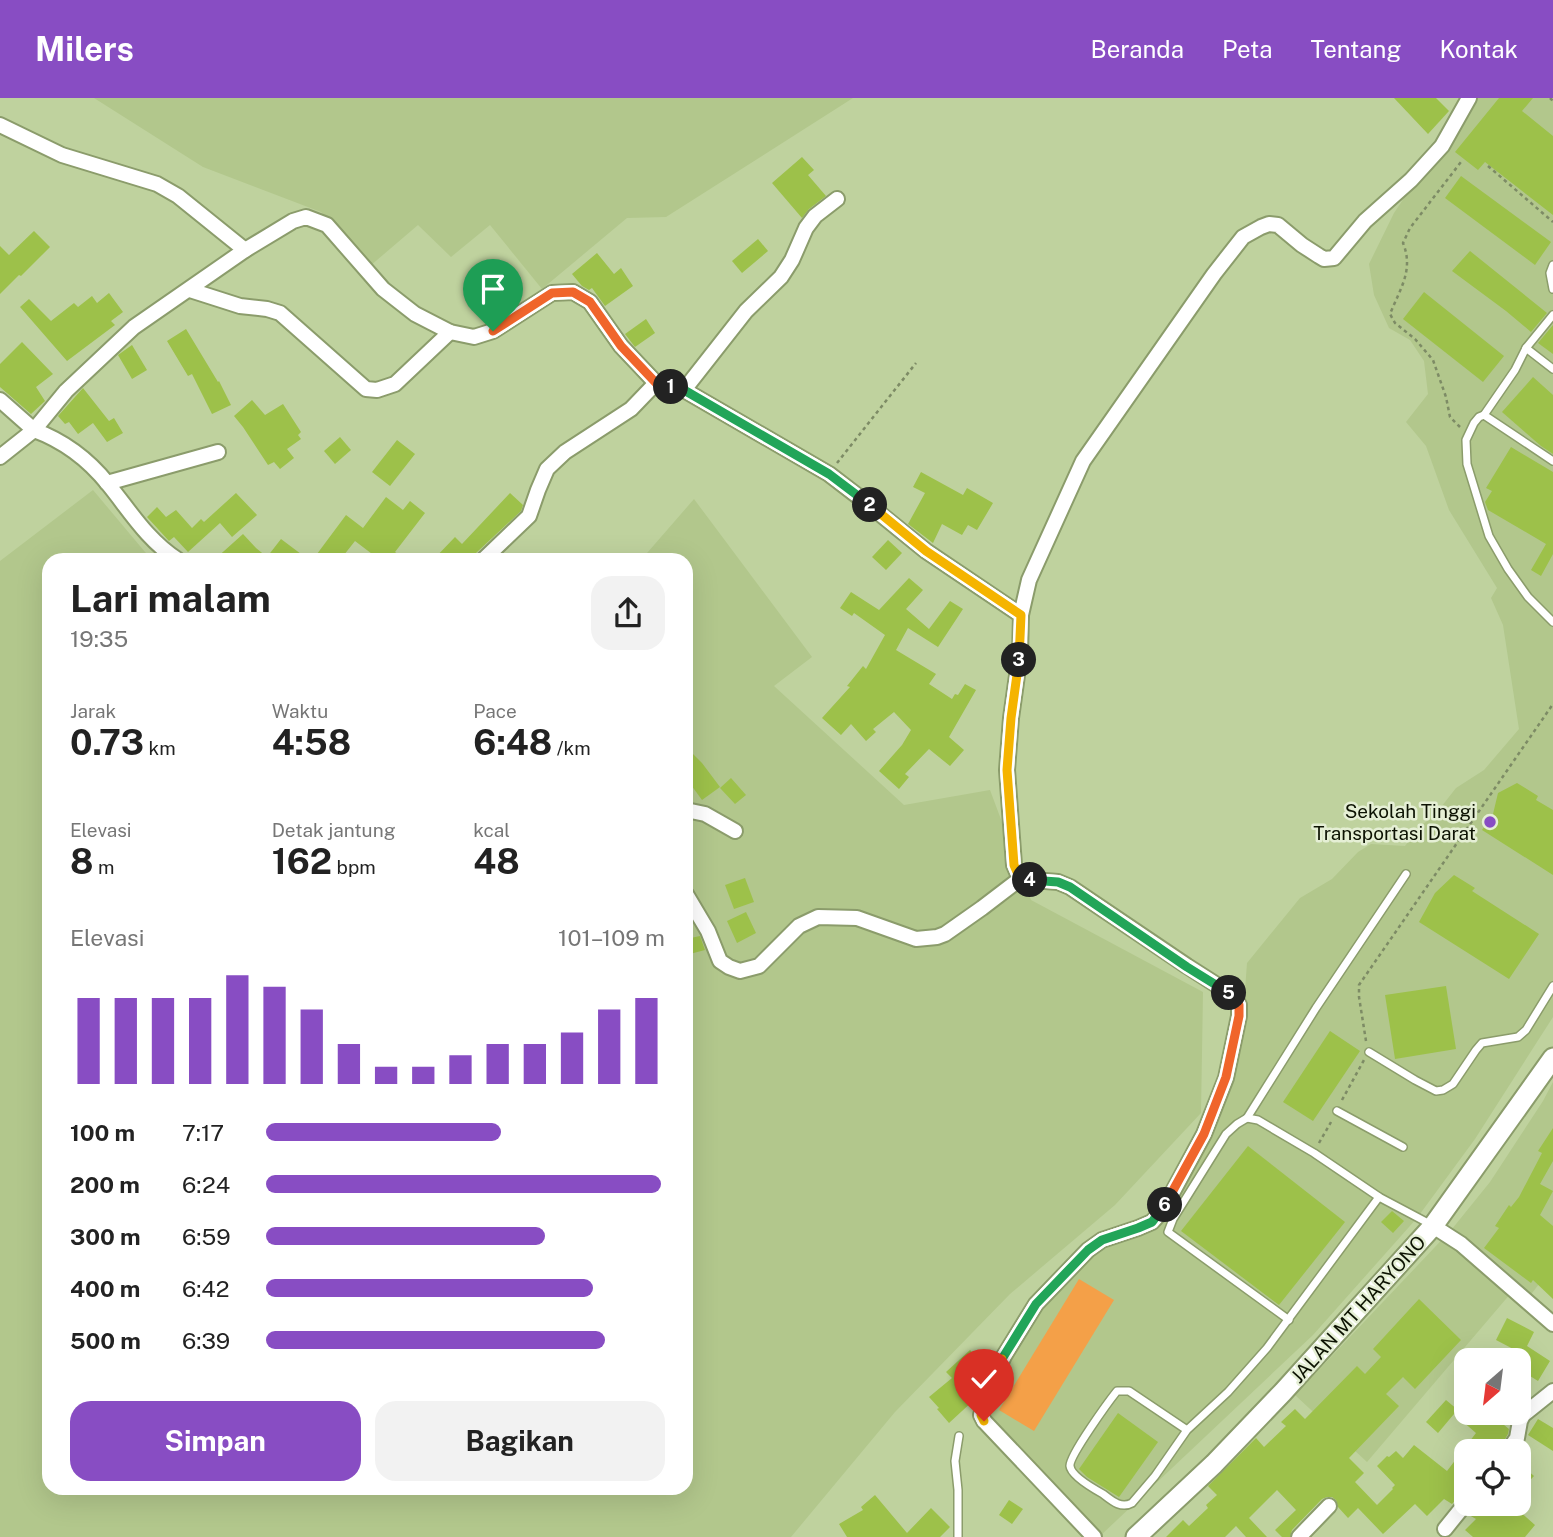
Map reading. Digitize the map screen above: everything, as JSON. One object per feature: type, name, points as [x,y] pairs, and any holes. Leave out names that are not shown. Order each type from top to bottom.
[{"type":"main road","name":"JALAN MT HARYONO","points":[[1146,1534],[1283,1392],[1433,1226],[1553,1058]]},
{"type":"street","points":[[1020,879],[1014,865],[1007,770],[1020,654],[1021,615],[1029,580],[1083,461],[1228,254],[1243,237],[1269,224],[1278,225],[1319,256],[1334,258],[1365,221],[1411,180],[1441,146],[1466,99]]},
{"type":"street","points":[[0,125],[62,155],[157,184],[178,196],[245,250]]},
{"type":"street","points":[[684,390],[746,311],[781,277],[815,216],[837,199]]},
{"type":"street","points":[[0,457],[34,430],[66,391],[134,327],[245,250],[293,221],[306,217],[327,225],[383,289],[415,314],[450,332],[474,337],[493,331],[552,293],[573,292],[590,302],[621,346],[656,383],[684,390],[829,474],[926,551],[1021,615]]},
{"type":"street","points":[[190,290],[240,306],[280,313],[366,389],[377,390],[395,384],[450,332]]},
{"type":"street","points":[[490,553],[529,516],[547,469],[565,452],[631,410],[656,383]]},
{"type":"street","points":[[0,400],[34,430],[67,445],[85,460],[152,540],[169,553]]},
{"type":"street","points":[[107,483],[218,452]]},
{"type":"street","points":[[693,811],[705,814],[734,831]]},
{"type":"street","points":[[693,906],[708,931],[720,961],[740,971],[760,966],[799,926],[818,917],[857,918],[916,939],[937,937],[945,934],[1020,879],[1058,882],[1070,887],[1234,996],[1239,1005],[1239,1016],[1226,1077],[1204,1134],[1163,1210],[1152,1222],[1102,1240],[1088,1250],[1036,1304],[1004,1356],[981,1415],[1094,1537]]},
{"type":"street","points":[[1433,1226],[1461,1244],[1553,1324]]},
{"type":"street","points":[[1516,1439],[1523,1415],[1553,1391]]},
{"type":"street","points":[[1299,1537],[1329,1506]]},
{"type":"street","points":[[1445,1529],[1456,1516]]},
{"type":"lane","points":[[1553,265],[1550,273],[1553,289]]},
{"type":"lane","points":[[1553,316],[1526,348],[1515,370],[1484,415],[1474,423],[1465,440],[1467,464],[1489,536],[1528,597],[1553,622]]},
{"type":"lane","points":[[1526,348],[1553,369]]},
{"type":"lane","points":[[1484,415],[1553,461]]},
{"type":"lane","points":[[1289,1320],[1168,1232],[1173,1219],[1226,1134],[1247,1118],[1316,1008],[1406,874]]},
{"type":"lane","points":[[1368,1052],[1436,1091],[1443,1090],[1453,1084],[1482,1043],[1518,1037],[1553,986]]},
{"type":"lane","points":[[1336,1111],[1403,1147]]},
{"type":"lane","points":[[1247,1118],[1258,1120],[1314,1153],[1379,1197],[1433,1226]]},
{"type":"lane","points":[[1187,1430],[1129,1391],[1117,1391],[1079,1445],[1070,1465],[1074,1474],[1116,1504],[1127,1506],[1137,1498],[1187,1430],[1228,1392],[1267,1348],[1379,1197]]},
{"type":"lane","points":[[958,1537],[955,1461],[959,1436]]},
{"type":"path","points":[[1461,162],[1410,228],[1403,243],[1408,269],[1390,314],[1395,323],[1415,339],[1433,360],[1450,417],[1468,434]]},
{"type":"path","points":[[1488,166],[1553,222]]},
{"type":"path","points":[[829,474],[916,363]]},
{"type":"path","points":[[1314,1153],[1368,1052],[1359,985],[1553,704]]},
{"type":"shaded area","points":[[94,98],[853,98],[666,217],[627,218],[542,289],[490,225],[451,257],[418,225],[370,266],[321,212],[203,167]]},
{"type":"shaded area","name":"Sekolah Tinggi Transportasi Darat","points":[[1471,98],[1553,98],[1553,1017],[1475,1139],[1417,1218],[1313,1335],[1099,1537],[984,1418],[999,1360],[1060,1280],[1097,1252],[1155,1228],[1242,1031],[1247,963],[1300,898],[1332,879],[1358,852],[1371,844],[1405,846],[1456,788],[1484,770],[1519,729],[1503,625],[1491,598],[1497,588],[1449,510],[1426,446],[1406,422],[1428,394],[1424,361],[1410,340],[1389,328],[1374,295],[1369,264],[1394,213]]},
{"type":"shaded area","points":[[93,490],[146,553],[42,553],[42,1495],[693,1495],[693,553],[647,553],[694,499],[812,657],[774,686],[904,805],[990,790],[1031,900],[1203,992],[1201,1113],[1115,1205],[1010,1294],[895,1412],[791,1537],[0,1537],[0,561]]},
{"type":"shaded area","points":[[1553,1082],[1553,1266],[1529,1297],[1517,1286],[1464,1348],[1454,1348],[1454,1360],[1367,1462],[1295,1395],[1452,1229],[1490,1182]]},
{"type":"shaded area","points":[[1079,1279],[1114,1300],[1034,1431],[999,1410]]},
{"type":"building","points":[[1394,98],[1436,98],[1449,111],[1428,134]]},
{"type":"building","points":[[1499,98],[1533,98],[1522,111],[1553,136],[1553,215],[1485,162],[1478,170],[1455,152]]},
{"type":"building","points":[[802,157],[814,170],[808,175],[826,196],[802,218],[772,183]]},
{"type":"building","points":[[1461,176],[1551,242],[1535,265],[1445,198]]},
{"type":"building","points":[[34,231],[50,247],[0,294],[0,246],[9,255]]},
{"type":"building","points":[[758,239],[768,251],[742,273],[732,261]]},
{"type":"building","points":[[1470,251],[1547,313],[1531,332],[1452,271]]},
{"type":"building","points":[[597,253],[614,274],[621,268],[633,286],[605,306],[592,288],[589,290],[582,286],[572,274]]},
{"type":"building","points":[[1424,292],[1504,356],[1483,382],[1403,319]]},
{"type":"building","points":[[109,293],[123,312],[111,321],[115,325],[67,361],[20,307],[29,299],[51,321],[74,303],[78,307],[92,296],[97,303]]},
{"type":"building","points":[[646,319],[655,333],[635,347],[625,334]]},
{"type":"building","points":[[1553,325],[1553,354],[1538,343]]},
{"type":"building","points":[[186,329],[231,405],[212,414],[192,374],[188,376],[167,341]]},
{"type":"building","points":[[22,342],[53,374],[36,387],[45,401],[31,414],[0,387],[0,364]]},
{"type":"building","points":[[132,345],[147,370],[132,379],[118,355]]},
{"type":"building","points":[[1533,377],[1553,395],[1553,454],[1502,412]]},
{"type":"building","points":[[83,388],[109,421],[114,418],[123,433],[107,442],[93,423],[78,434],[69,422],[65,424],[58,416]]},
{"type":"building","points":[[252,400],[265,415],[283,404],[301,432],[298,435],[301,439],[287,449],[294,458],[280,469],[274,462],[268,465],[234,416]]},
{"type":"building","points":[[340,437],[351,450],[335,464],[324,451]]},
{"type":"building","points":[[397,440],[415,454],[390,486],[372,472]]},
{"type":"building","points":[[1511,447],[1553,472],[1553,554],[1541,576],[1531,570],[1546,544],[1488,510],[1485,502],[1492,491],[1486,488]]},
{"type":"building","points":[[921,472],[963,495],[967,488],[993,503],[977,530],[968,525],[962,535],[942,524],[933,543],[908,524],[925,493],[913,487]]},
{"type":"building","points":[[236,493],[257,515],[232,537],[220,523],[188,552],[174,537],[169,541],[147,517],[157,507],[166,517],[176,510],[192,528],[201,519],[204,522]]},
{"type":"building","points":[[510,493],[523,505],[521,511],[476,553],[440,553],[455,537],[462,544]]},
{"type":"building","points":[[386,497],[403,510],[410,501],[425,513],[396,553],[371,553],[355,541],[346,553],[318,553],[346,515],[363,528]]},
{"type":"building","points":[[243,534],[262,553],[222,553]]},
{"type":"building","points":[[281,539],[300,553],[270,553]]},
{"type":"building","points":[[888,540],[902,553],[886,570],[872,557]]},
{"type":"building","points":[[909,578],[923,590],[906,609],[929,629],[950,601],[963,609],[938,647],[908,628],[896,650],[936,674],[929,684],[952,699],[965,684],[976,690],[949,737],[964,750],[950,766],[929,749],[905,774],[909,777],[899,789],[879,771],[902,745],[911,730],[894,712],[873,729],[876,732],[866,741],[851,724],[841,735],[822,718],[850,687],[847,686],[863,666],[866,669],[885,635],[854,613],[852,616],[840,608],[851,592],[879,610]]},
{"type":"building","points":[[693,754],[720,787],[702,800],[693,788]]},
{"type":"building","points":[[731,778],[746,795],[735,804],[720,788]]},
{"type":"building","points":[[1517,783],[1538,796],[1536,800],[1553,810],[1553,875],[1482,830],[1493,814],[1498,793]]},
{"type":"building","points":[[1454,875],[1475,888],[1472,891],[1539,934],[1509,979],[1419,922],[1435,893]]},
{"type":"building","points":[[745,878],[754,902],[734,909],[725,885]]},
{"type":"building","points":[[746,912],[756,933],[737,943],[727,921]]},
{"type":"building","points":[[700,936],[705,950],[693,953],[693,938]]},
{"type":"building","points":[[1446,986],[1456,1049],[1395,1059],[1385,995]]},
{"type":"building","points":[[1330,1031],[1360,1051],[1313,1121],[1283,1102]]},
{"type":"building","points":[[1553,1128],[1553,1161],[1540,1184],[1553,1191],[1540,1215],[1553,1226],[1553,1299],[1533,1280],[1531,1283],[1484,1248],[1499,1228],[1495,1226],[1509,1205],[1511,1207],[1519,1197],[1542,1153],[1538,1151]]},
{"type":"building","points":[[1248,1146],[1345,1222],[1279,1305],[1181,1231]]},
{"type":"building","points":[[1392,1211],[1404,1221],[1393,1233],[1381,1222]]},
{"type":"building","points":[[1419,1299],[1461,1340],[1415,1389],[1403,1377],[1386,1394],[1399,1406],[1349,1458],[1364,1473],[1355,1482],[1377,1505],[1395,1485],[1377,1466],[1387,1456],[1396,1451],[1403,1458],[1414,1445],[1447,1471],[1454,1462],[1452,1504],[1444,1499],[1427,1516],[1415,1504],[1383,1534],[1358,1508],[1348,1518],[1338,1507],[1336,1500],[1327,1497],[1292,1530],[1290,1537],[1282,1537],[1275,1530],[1296,1510],[1277,1490],[1249,1518],[1267,1537],[1246,1537],[1236,1526],[1225,1537],[1166,1537],[1183,1520],[1189,1526],[1208,1508],[1206,1505],[1217,1495],[1208,1486],[1256,1438],[1264,1447],[1286,1426],[1281,1422],[1295,1409],[1305,1419],[1357,1366],[1365,1374],[1381,1357],[1373,1349]]},
{"type":"building","points":[[1507,1318],[1534,1332],[1527,1346],[1530,1348],[1511,1348],[1496,1340]]},
{"type":"building","points":[[1531,1349],[1550,1361],[1538,1381],[1531,1377]]},
{"type":"building","points":[[970,1350],[988,1369],[980,1384],[976,1402],[974,1400],[949,1423],[929,1397],[952,1378],[946,1372]]},
{"type":"building","points":[[1446,1400],[1454,1407],[1454,1414],[1438,1433],[1426,1422]]},
{"type":"building","points":[[1118,1413],[1158,1442],[1119,1497],[1079,1469]]},
{"type":"building","points":[[1538,1419],[1553,1428],[1553,1451],[1528,1435]]},
{"type":"building","points":[[1467,1425],[1504,1425],[1509,1429],[1505,1439],[1471,1439],[1476,1433]]},
{"type":"building","points":[[875,1495],[907,1533],[931,1508],[950,1527],[940,1537],[847,1537],[839,1524],[863,1510],[861,1507]]},
{"type":"building","points":[[1009,1500],[1023,1509],[1012,1524],[999,1515]]},
{"type":"building","points":[[1471,1516],[1525,1516],[1535,1525],[1525,1537],[1473,1537],[1465,1530],[1476,1519]]},
{"type":"place","name":"Sekolah Tinggi Transportasi Darat","points":[[1490,822]]},
{"type":"route","points":[[493,331],[552,293],[573,292],[590,302],[621,346],[656,383],[684,390],[829,474],[926,551],[1021,615],[1020,654],[1007,770],[1014,865],[1020,879],[1058,882],[1070,887],[1234,996],[1239,1005],[1226,1077],[1204,1134],[1163,1210],[1152,1222],[1102,1240],[1088,1250],[1036,1304],[1004,1356],[981,1415],[984,1421]]}]
